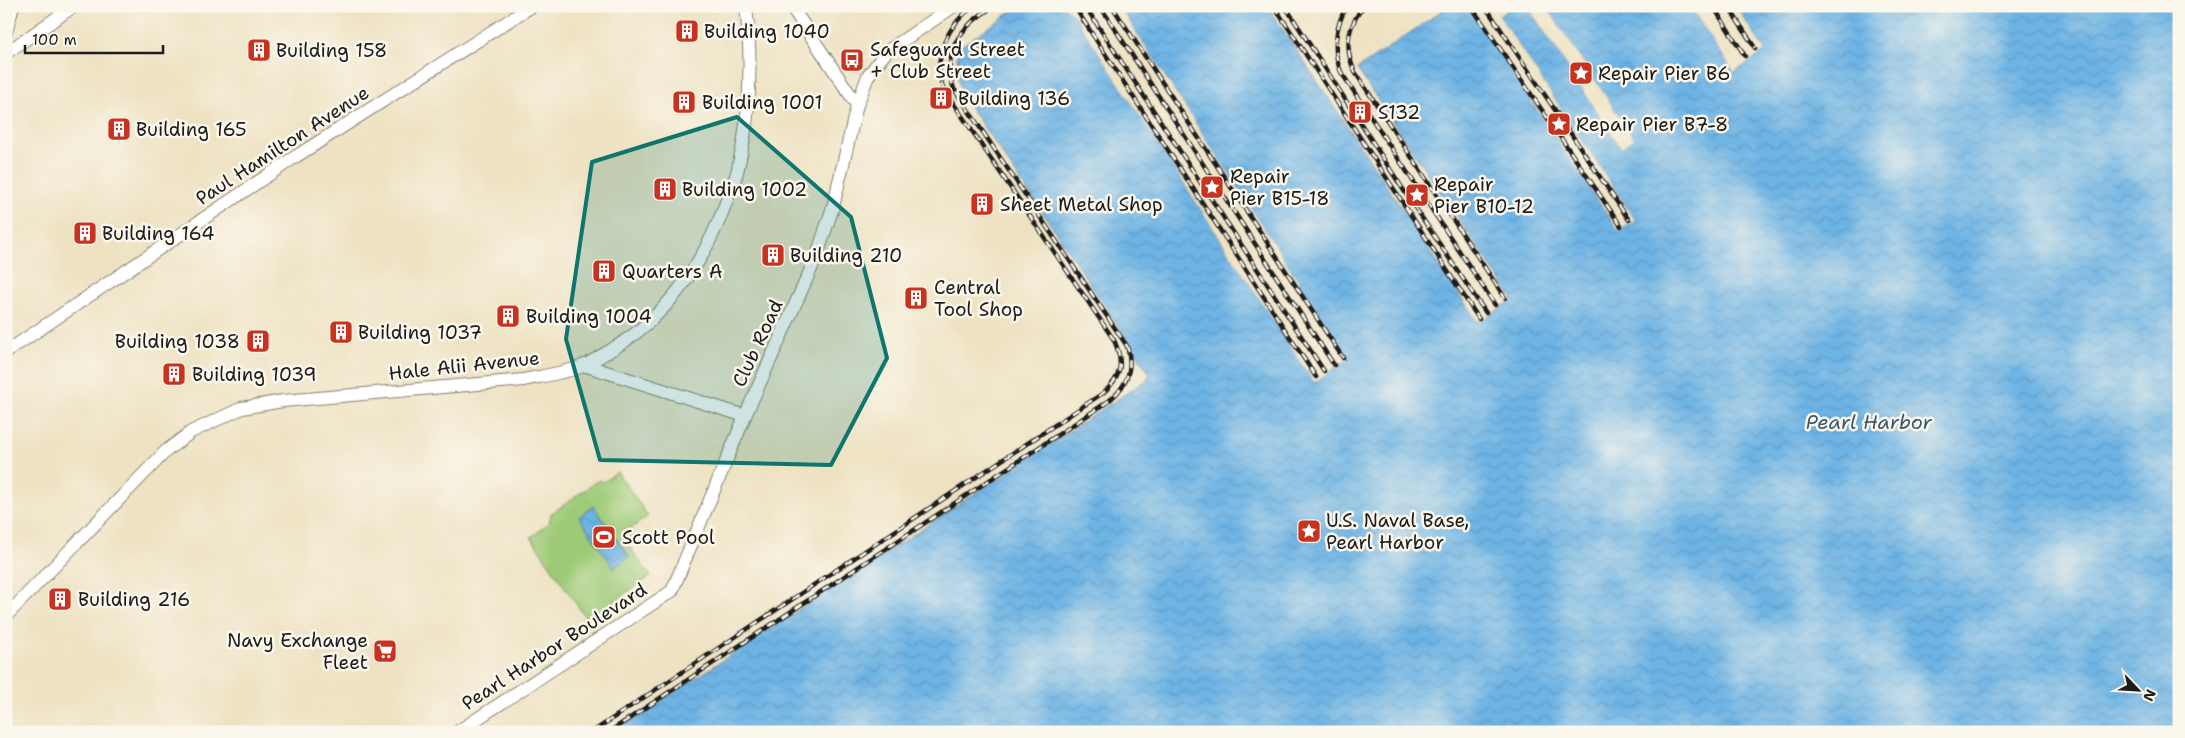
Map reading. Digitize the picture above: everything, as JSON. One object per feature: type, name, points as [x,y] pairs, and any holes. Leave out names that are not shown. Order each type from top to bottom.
[{"type":"street","points":[[6,32],[13,6]]},
{"type":"street","points":[[6,53],[74,6]]},
{"type":"street","name":"Paul Hamilton Avenue","points":[[6,352],[295,157],[532,6]]},
{"type":"street","name":"Hale Alii Avenue","points":[[6,616],[166,451],[191,432],[242,408],[283,402],[524,380],[584,366],[626,342],[653,320],[678,294],[698,265],[716,231],[738,168],[748,105],[750,40],[746,6]]},
{"type":"street","points":[[791,6],[857,105]]},
{"type":"street","name":"Club Road","points":[[672,592],[744,416],[816,258],[833,207],[857,105],[868,76],[886,52],[954,6]]},
{"type":"street","points":[[584,366],[744,416]]},
{"type":"street","name":"Pearl Harbor Boulevard","points":[[457,732],[672,592]]},
{"type":"highlighted area","points":[[737,117],[851,217],[887,358],[831,465],[600,460],[566,339],[592,162]]},
{"type":"green space","points":[[617,472],[648,516],[629,530],[636,539],[628,545],[651,576],[587,620],[531,537],[549,523],[551,514],[600,479],[603,482]]},
{"type":"water","name":"Pearl Harbor","points":[[1020,6],[1064,6],[1077,19],[1313,381],[1316,381],[1346,360],[1347,356],[1119,6],[1267,6],[1479,322],[1511,301],[1512,298],[1357,69],[1449,6],[1468,6],[1619,231],[1635,220],[1499,16],[1513,6],[1528,6],[1621,148],[1634,139],[1546,6],[1690,6],[1734,72],[1765,51],[1735,6],[2179,6],[2179,732],[614,732],[1148,379],[1150,374],[962,93],[957,74],[958,48]]},
{"type":"water","name":"Scott Pool","points":[[593,506],[629,556],[614,568],[579,517]]},
{"type":"pier","points":[[1117,6],[1119,6],[1347,356],[1346,360],[1316,381],[1313,381],[1077,19],[1079,18],[1316,378],[1345,356]]},
{"type":"pier","points":[[1528,6],[1531,6],[1622,144],[1631,138],[1544,6],[1546,6],[1634,139],[1621,148]]},
{"type":"pier","points":[[1690,6],[1693,6],[1735,69],[1761,51],[1732,6],[1735,6],[1765,51],[1734,72]]},
{"type":"pier","points":[[1499,16],[1635,220],[1619,231],[1482,27],[1484,26],[1619,227],[1631,220],[1497,17]]},
{"type":"railway","points":[[592,732],[1103,393],[1114,381],[1120,363],[1114,340],[943,88],[940,65],[941,53],[945,42],[957,22],[974,6]]},
{"type":"railway","points":[[609,732],[1103,405],[1117,393],[1126,380],[1130,364],[1127,346],[954,89],[950,75],[950,62],[957,40],[964,30],[994,6]]},
{"type":"railway","points":[[1074,6],[1316,377]]},
{"type":"railway","points":[[1085,6],[1324,371]]},
{"type":"railway","points":[[1100,6],[1334,365]]},
{"type":"railway","points":[[1112,6],[1343,358]]},
{"type":"railway","points":[[1274,6],[1479,319]]},
{"type":"railway","points":[[1285,6],[1408,197],[1486,313]]},
{"type":"railway","points":[[1347,6],[1337,30],[1336,39],[1336,56],[1341,72],[1495,305]]},
{"type":"railway","points":[[1364,6],[1354,22],[1349,38],[1349,55],[1355,72],[1505,298]]},
{"type":"railway","points":[[1471,6],[1621,226]]},
{"type":"railway","points":[[1485,6],[1629,220]]},
{"type":"railway","points":[[1713,6],[1745,56]]},
{"type":"railway","points":[[1728,6],[1755,48]]},
{"type":"place","name":"Building 1040","points":[[687,31]]},
{"type":"place","name":"Building 158","points":[[259,50]]},
{"type":"place","name":"Safeguard Street + Club Street","points":[[852,60]]},
{"type":"place","name":"Repair Pier B6","points":[[1581,73]]},
{"type":"place","name":"Building 136","points":[[941,98]]},
{"type":"place","name":"Building 1001","points":[[684,102]]},
{"type":"place","name":"S132","points":[[1360,112]]},
{"type":"place","name":"Repair Pier B7-8","points":[[1559,124]]},
{"type":"place","name":"Building 165","points":[[119,129]]},
{"type":"place","name":"Repair Pier B15-18","points":[[1212,187]]},
{"type":"place","name":"Building 1002","points":[[665,189]]},
{"type":"place","name":"Repair Pier B10-12","points":[[1417,195]]},
{"type":"place","name":"Sheet Metal Shop","points":[[982,204]]},
{"type":"place","name":"Building 164","points":[[85,233]]},
{"type":"place","name":"Building 210","points":[[773,255]]},
{"type":"place","name":"Quarters A","points":[[604,271]]},
{"type":"place","name":"Central Tool Shop","points":[[916,298]]},
{"type":"place","name":"Building 1004","points":[[508,316]]},
{"type":"place","name":"Building 1037","points":[[341,332]]},
{"type":"place","name":"Building 1038","points":[[258,341]]},
{"type":"place","name":"Building 1039","points":[[174,374]]},
{"type":"place","name":"U.S. Naval Base, Pearl Harbor","points":[[1309,531]]},
{"type":"place","name":"Scott Pool","points":[[604,537]]},
{"type":"place","name":"Building 216","points":[[60,599]]},
{"type":"place","name":"Navy Exchange Fleet","points":[[385,651]]}]
